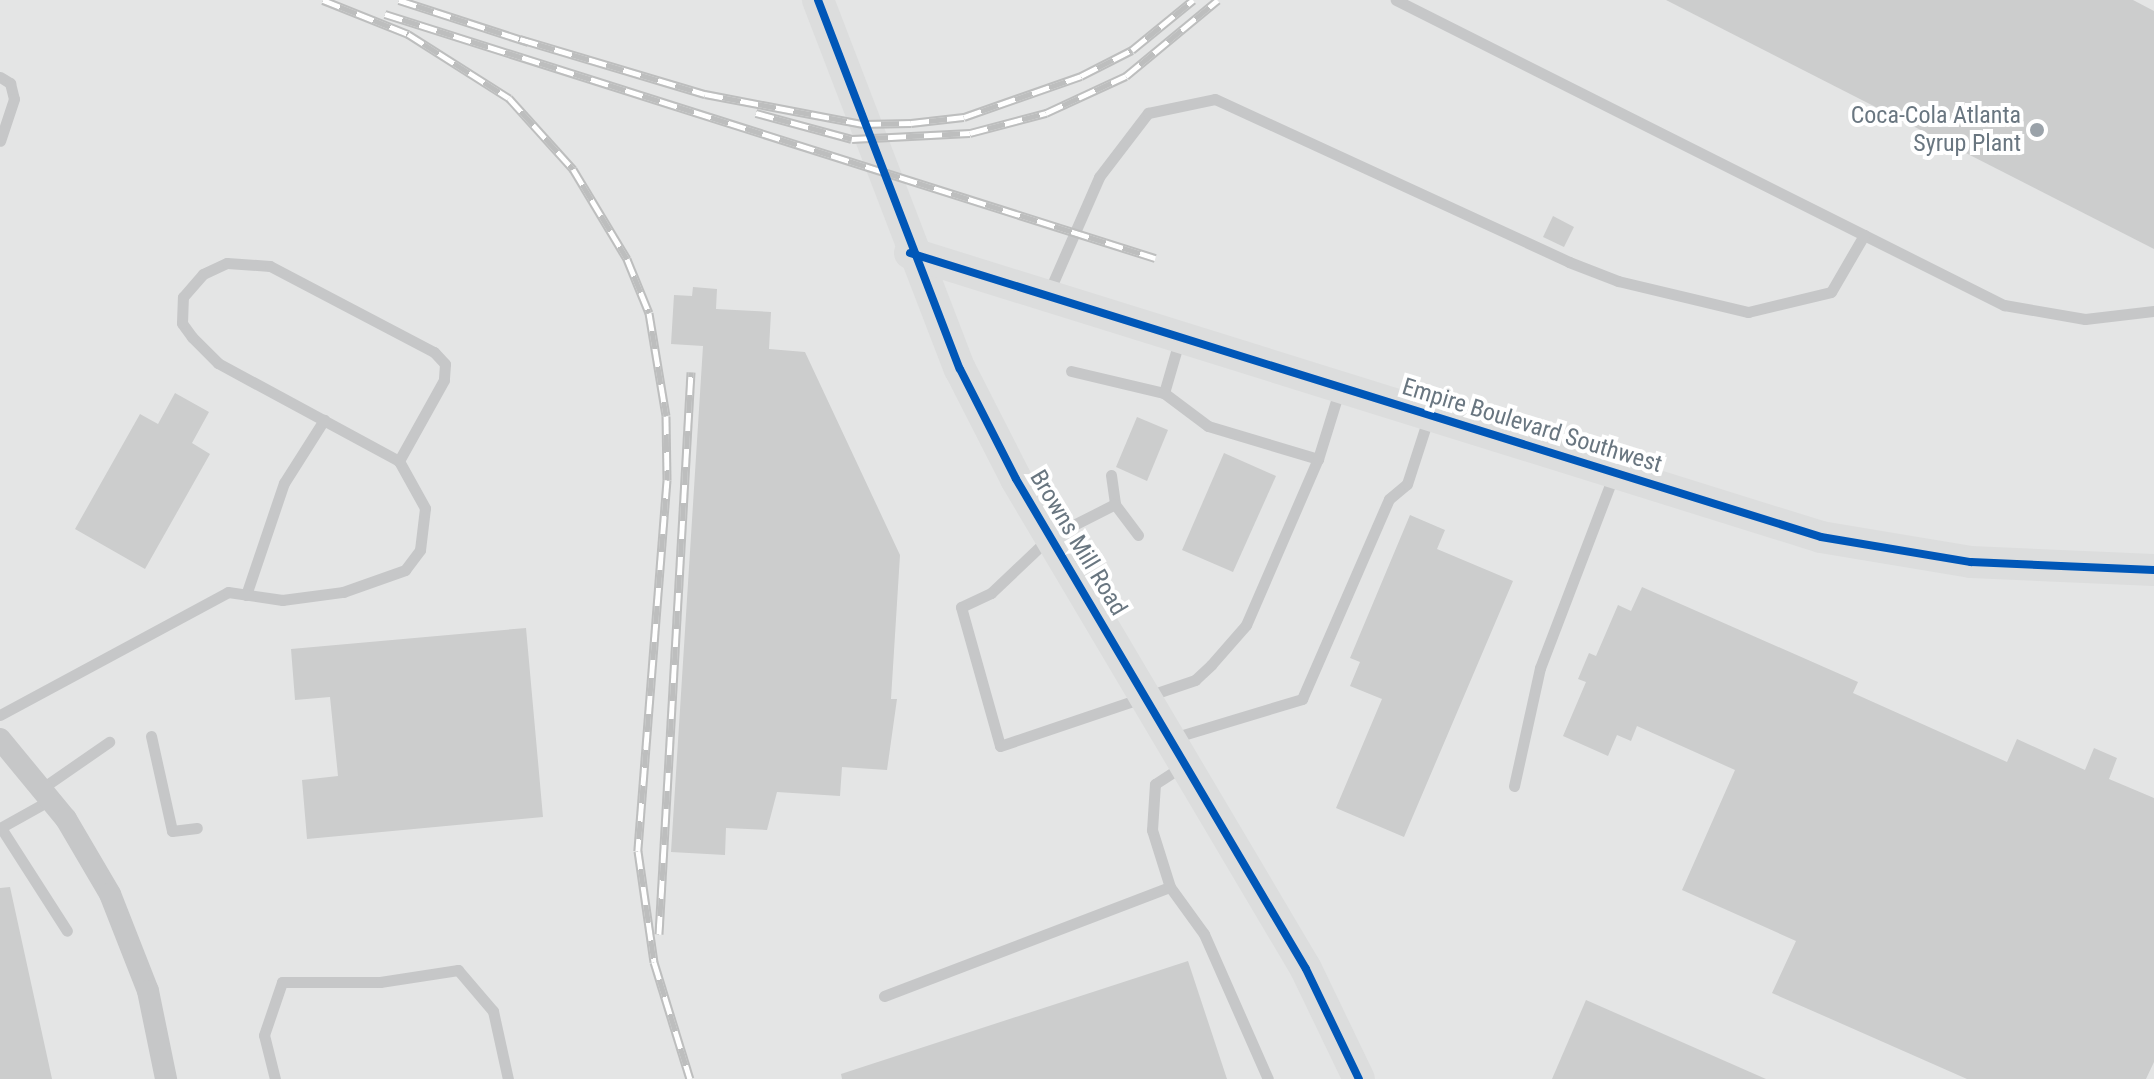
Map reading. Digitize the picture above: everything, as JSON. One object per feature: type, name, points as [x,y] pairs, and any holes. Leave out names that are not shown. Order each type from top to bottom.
[{"type":"street","name":"Browns Mill Road","points":[[818,0],[910,253],[960,369],[1050,537],[1306,969],[1359,1079]]},
{"type":"street","name":"Empire Boulevard Southwest","points":[[910,253],[1821,537],[1971,562],[2154,570]]},
{"type":"street","points":[[0,739],[46,794],[110,894],[148,991],[166,1079]]},
{"type":"lane","points":[[1396,0],[2004,305],[2085,319],[2154,311]]},
{"type":"lane","points":[[0,77],[10,83],[14,99],[0,141]]},
{"type":"lane","points":[[1048,296],[1099,177],[1148,113],[1215,99],[1569,262],[1618,281],[1748,312],[1831,292],[1864,235]]},
{"type":"lane","points":[[0,715],[173,616],[228,592],[282,600],[343,592],[405,570],[420,550],[425,508],[399,461],[218,363],[192,337],[182,323],[183,297],[203,274],[227,263],[270,266],[434,352],[445,364],[444,380],[399,461]]},
{"type":"lane","points":[[1164,393],[1181,337]]},
{"type":"lane","points":[[1071,371],[1164,393],[1208,426],[1318,459]]},
{"type":"lane","points":[[1115,504],[1050,537],[991,593],[961,607],[1000,746],[1195,680],[1246,625],[1318,459],[1340,387]]},
{"type":"lane","points":[[1268,1079],[1204,934],[1170,887],[1152,830],[1155,784],[1177,752],[1302,699],[1389,499],[1407,484],[1430,416]]},
{"type":"lane","points":[[246,595],[284,483],[324,420]]},
{"type":"lane","points":[[1514,786],[1540,668],[1615,473]]},
{"type":"lane","points":[[1111,475],[1115,504],[1138,535]]},
{"type":"lane","points":[[151,736],[172,831],[197,828]]},
{"type":"lane","points":[[67,931],[1,828],[109,742]]},
{"type":"lane","points":[[884,996],[1170,887]]},
{"type":"lane","points":[[275,1079],[264,1035],[282,982],[380,982],[458,970],[493,1011],[508,1079]]},
{"type":"shaded area","points":[[0,0],[2154,0],[2154,1079],[0,1079]]},
{"type":"building","name":"Coca-Cola Atlanta Syrup Plant","points":[[1666,0],[2133,0],[2154,11],[2154,249]]},
{"type":"building","points":[[1553,216],[1574,227],[1564,247],[1543,237]]},
{"type":"building","points":[[693,287],[717,289],[716,309],[771,312],[769,349],[805,352],[900,555],[891,699],[897,699],[887,770],[842,767],[840,796],[777,792],[767,830],[726,828],[725,855],[671,852],[703,346],[671,344],[674,295],[692,296]]},
{"type":"building","points":[[175,393],[209,412],[192,443],[210,454],[145,569],[75,529],[140,414],[158,424]]},
{"type":"building","points":[[1137,417],[1168,430],[1147,481],[1116,467]]},
{"type":"building","points":[[1224,453],[1276,476],[1233,572],[1182,550]]},
{"type":"building","points":[[1410,515],[1445,530],[1437,549],[1513,581],[1404,837],[1336,808],[1382,699],[1350,686],[1360,662],[1350,658]]},
{"type":"building","points":[[1642,587],[1858,682],[1853,693],[2007,762],[2017,739],[2085,770],[2094,748],[2117,758],[2109,779],[2154,798],[2154,1062],[2146,1079],[1967,1079],[1772,993],[1796,941],[1682,890],[1735,770],[1637,726],[1631,741],[1617,735],[1608,756],[1563,736],[1586,682],[1578,679],[1589,653],[1596,656],[1618,605],[1631,611]]},
{"type":"building","points":[[526,628],[543,817],[307,839],[302,780],[338,776],[330,697],[295,700],[291,649]]},
{"type":"building","points":[[10,887],[52,1079],[0,1079],[0,888]]},
{"type":"building","points":[[1188,961],[1227,1079],[842,1079],[841,1074]]},
{"type":"building","points":[[1586,1000],[1766,1079],[1552,1079]]},
{"type":"railway","points":[[323,0],[408,34],[509,98],[573,169],[627,259],[649,313],[666,416],[667,480],[638,851],[654,962],[690,1079]]},
{"type":"railway","points":[[399,0],[528,42]]},
{"type":"railway","points":[[520,39],[705,94],[863,124],[911,123],[964,117],[1081,76],[1132,50],[1193,0]]},
{"type":"railway","points":[[756,113],[852,139],[970,133],[1046,113],[1126,76],[1218,0]]},
{"type":"railway","points":[[385,14],[1155,258]]},
{"type":"railway","points":[[659,934],[691,372]]},
{"type":"cycle path","points":[[818,0],[960,369],[1016,479],[1306,969],[1359,1079]]},
{"type":"cycle path","points":[[910,253],[1821,537],[1971,562],[2154,570]]},
{"type":"place","name":"Coca-Cola Atlanta Syrup Plant","points":[[2037,130]]}]
